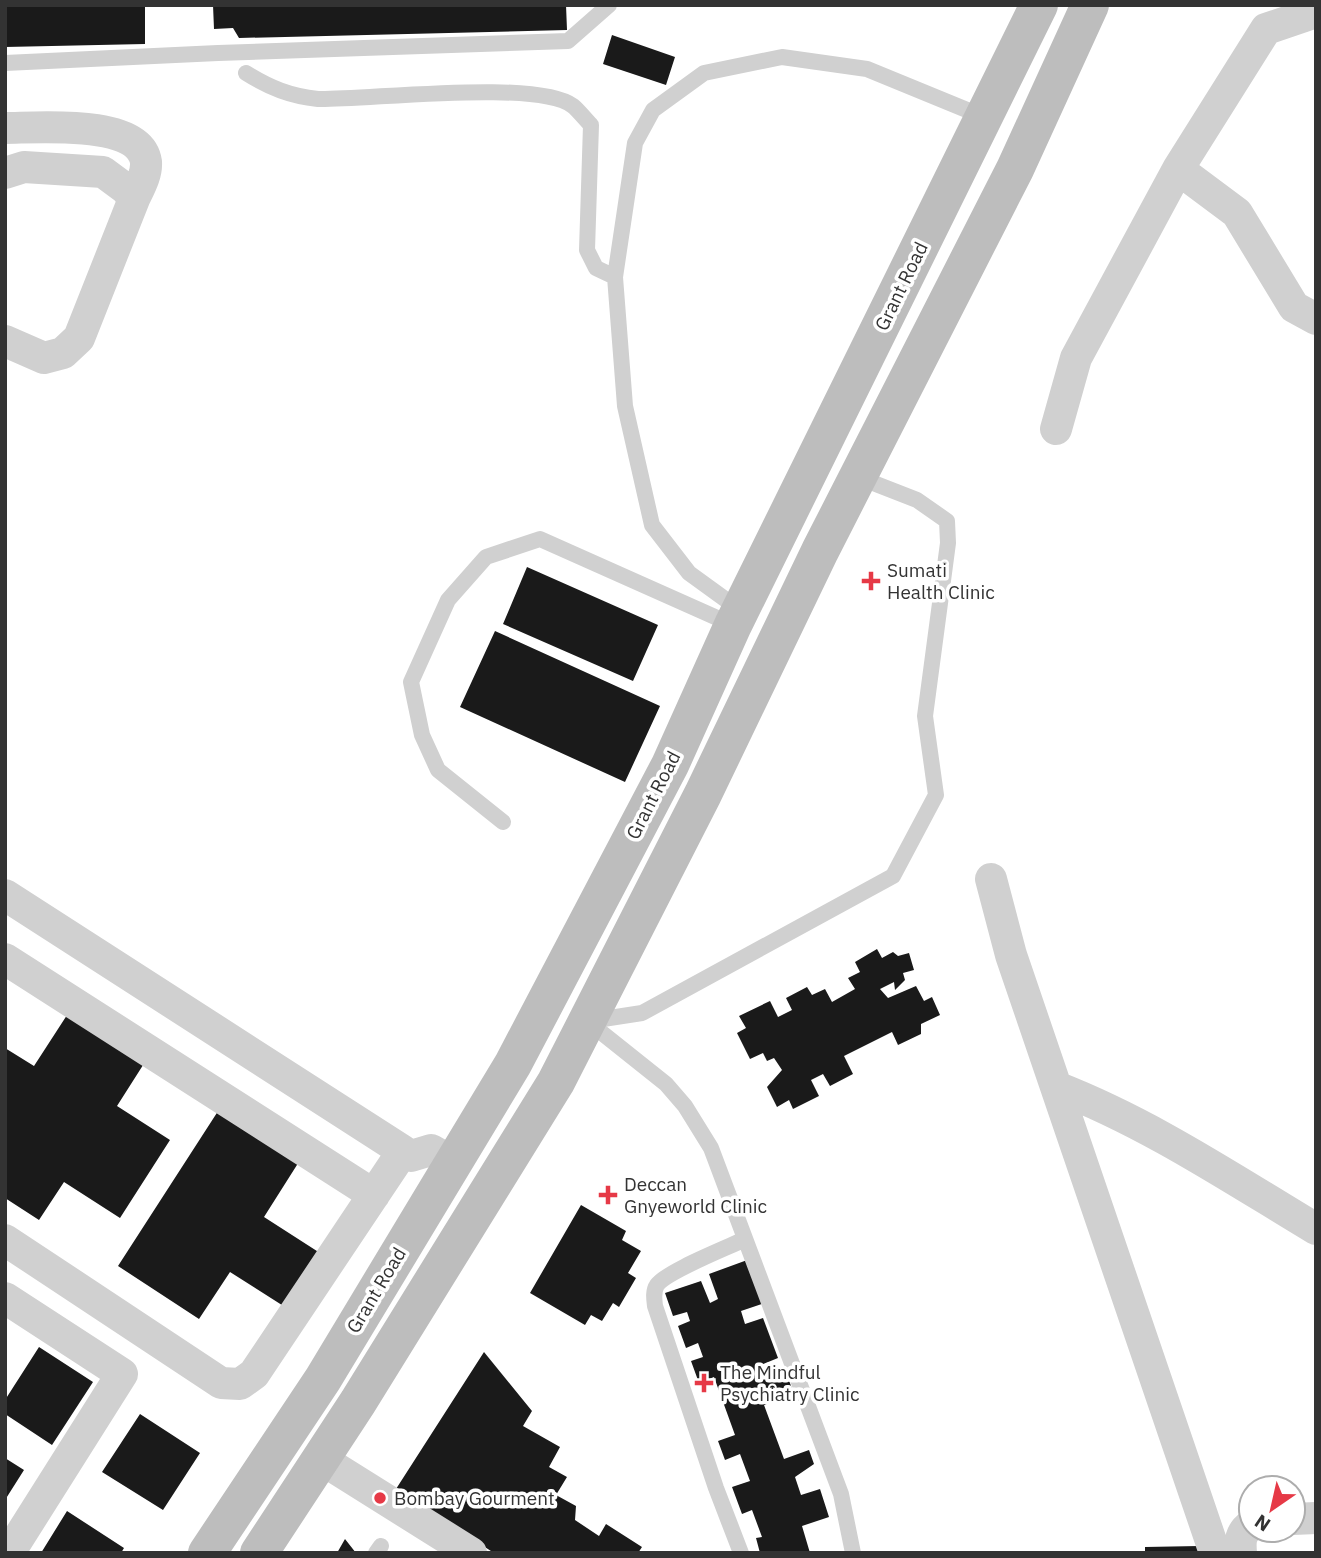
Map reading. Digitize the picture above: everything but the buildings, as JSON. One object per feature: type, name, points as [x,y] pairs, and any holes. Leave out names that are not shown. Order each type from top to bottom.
[{"type":"main road","name":"Grant Road","points":[[207,1553],[323,1379],[513,1064],[670,765],[736,617],[1039,5]]},
{"type":"main road","points":[[259,1553],[321,1459],[556,1082],[1015,169],[1090,5]]},
{"type":"street","points":[[1056,429],[1076,358],[1178,169],[1266,29],[1316,12]]},
{"type":"street","points":[[5,128],[86,127],[124,138],[143,153],[146,163],[145,172],[79,338],[63,353],[44,358],[5,341]]},
{"type":"street","points":[[5,173],[24,167],[103,172],[134,199]]},
{"type":"street","points":[[1178,169],[1237,213],[1294,307],[1316,319]]},
{"type":"street","points":[[991,879],[1011,955],[1215,1553]]},
{"type":"street","points":[[5,895],[407,1153],[415,1173],[446,1176]]},
{"type":"street","points":[[5,959],[374,1195]]},
{"type":"street","points":[[1056,1087],[1161,1136],[1316,1229]]},
{"type":"street","points":[[5,1240],[220,1383],[240,1384],[254,1374],[374,1195],[407,1153]]},
{"type":"street","points":[[5,1298],[122,1374],[9,1553]]},
{"type":"street","points":[[321,1459],[471,1553]]},
{"type":"lane","points":[[5,63],[568,41],[609,5]]},
{"type":"lane","points":[[736,617],[689,573],[652,525],[625,406],[615,277],[635,143],[653,110],[704,73],[782,57],[867,69],[984,117]]},
{"type":"lane","points":[[246,73],[271,88],[296,97],[318,99],[482,92],[548,96],[572,105],[591,125],[587,250],[596,268],[615,277]]},
{"type":"lane","points":[[587,1021],[642,1013],[893,876],[936,795],[925,716],[948,543],[947,521],[917,499],[858,477]]},
{"type":"lane","points":[[503,822],[438,770],[422,735],[411,682],[448,600],[486,557],[540,539],[736,617]]},
{"type":"lane","points":[[587,1021],[666,1084],[685,1105],[711,1148],[841,1494],[853,1553]]},
{"type":"lane","points":[[741,1553],[654,1306],[653,1294],[658,1283],[670,1275],[745,1239]]},
{"type":"place","name":"Sumati Health Clinic","points":[[871,581]]},
{"type":"place","name":"Deccan Gnyeworld Clinic","points":[[608,1195]]},
{"type":"place","name":"The Mindful Psychiatry Clinic","points":[[704,1383]]},
{"type":"place","name":"Bombay Gourment","points":[[380,1498]]}]
